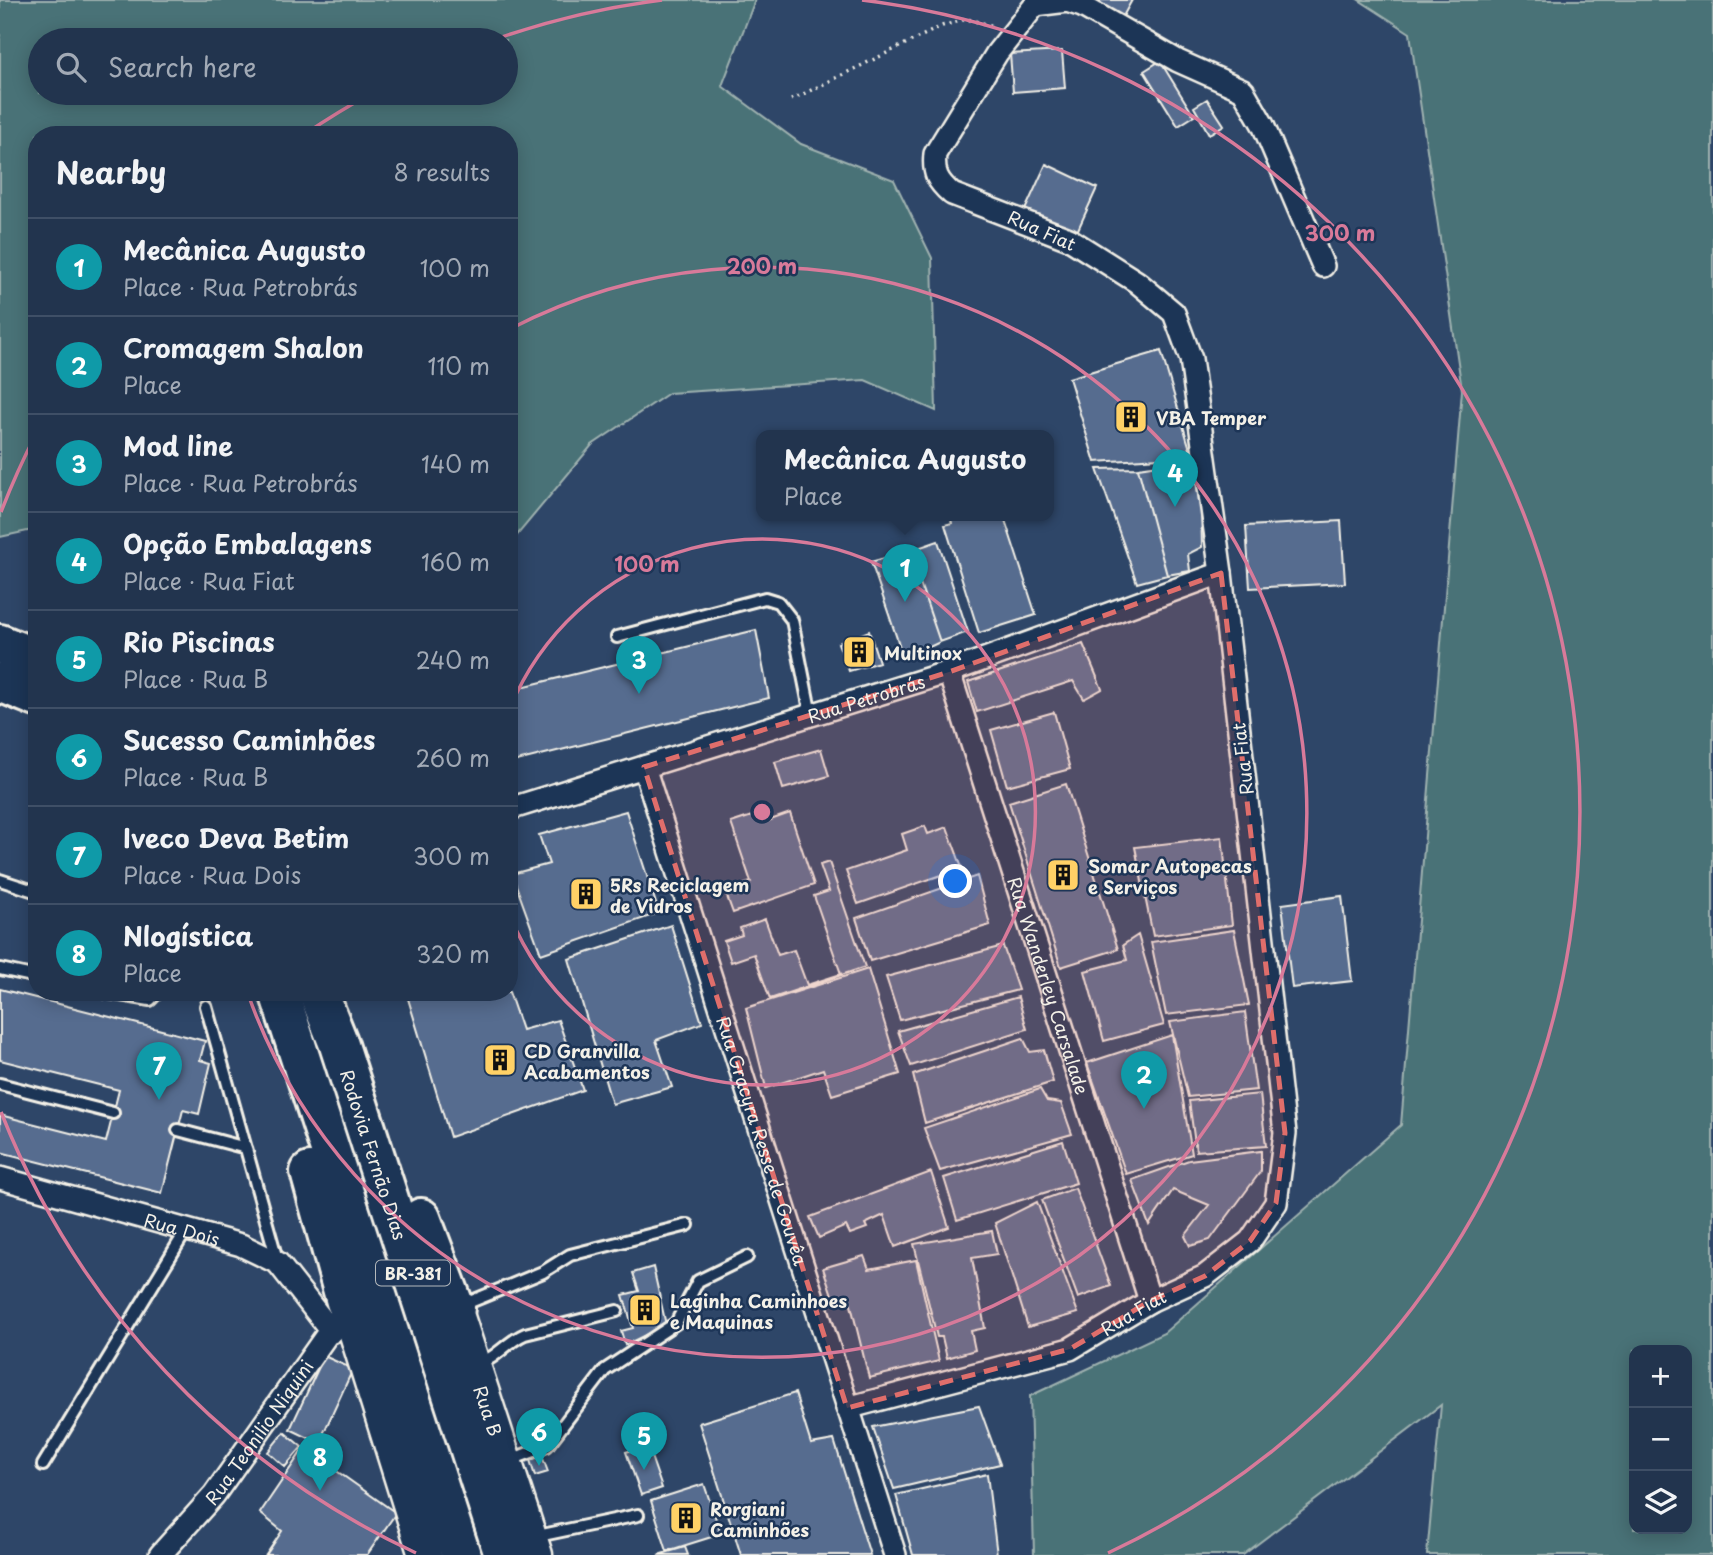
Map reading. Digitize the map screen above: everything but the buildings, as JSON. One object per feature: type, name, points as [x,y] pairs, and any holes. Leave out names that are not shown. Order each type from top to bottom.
[{"type":"highway","points":[[0,644],[28,655]]},
{"type":"highway","points":[[0,682],[28,693]]},
{"type":"highway","name":"BR-381","points":[[280,1001],[275,1047],[339,1317]]},
{"type":"highway","name":"BR-381","points":[[282,1001],[461,1555]]},
{"type":"highway","name":"Rodovia Fernão Dias","points":[[322,1001],[523,1549]]},
{"type":"highway","points":[[338,1042],[398,1159],[454,1308]]},
{"type":"street","name":"Rua Fiat","points":[[848,1408],[1070,1349],[1150,1301],[1205,1276],[1250,1241],[1276,1203],[1285,1133],[1221,573],[1191,359],[1174,313],[1137,282],[1069,239],[952,194],[940,184],[933,170],[935,154],[1034,2],[1067,1],[1082,6],[1178,61],[1243,90],[1263,125],[1323,266]]},
{"type":"street","name":"Rua Petrobrás","points":[[518,806],[948,672],[1221,573]]},
{"type":"street","name":"Rua Wanderley Carsalade","points":[[948,672],[1150,1301]]},
{"type":"street","name":"Rua Gracyra Resse de Gouvêa","points":[[644,767],[895,1555]]},
{"type":"street","name":"Rua Dois","points":[[0,1178],[241,1245],[278,1263],[339,1317]]},
{"type":"street","name":"Rua B","points":[[454,1308],[505,1462],[523,1549]]},
{"type":"street","name":"Rua Teonilio Niquini","points":[[160,1555],[214,1495],[339,1317]]},
{"type":"street","name":"BR-381","points":[[339,1317],[425,1555]]},
{"type":"lane","points":[[617,637],[765,598],[778,602],[792,620],[811,715]]},
{"type":"lane","points":[[0,880],[28,889]]},
{"type":"lane","points":[[0,969],[28,975]]},
{"type":"lane","points":[[206,1006],[278,1263]]},
{"type":"lane","points":[[0,1084],[113,1113]]},
{"type":"lane","points":[[178,1130],[246,1147]]},
{"type":"lane","points":[[454,1308],[543,1272],[570,1255],[688,1225]]},
{"type":"lane","points":[[43,1465],[187,1230]]},
{"type":"lane","points":[[505,1462],[534,1454],[547,1446],[605,1370],[662,1335],[676,1323],[692,1286],[747,1257]]},
{"type":"lane","points":[[474,1366],[491,1361],[514,1339],[525,1334],[617,1311]]},
{"type":"lane","points":[[523,1549],[638,1515]]},
{"type":"path","points":[[791,100],[942,26],[967,19],[1012,34]]},
{"type":"highlighted area","points":[[1221,573],[1285,1133],[1276,1203],[1250,1241],[1205,1276],[1150,1301],[1070,1349],[847,1408],[644,767],[949,672]]},
{"type":"green space","points":[[0,0],[755,0],[722,86],[801,144],[894,180],[932,258],[936,411],[865,380],[669,393],[592,445],[518,534],[518,126],[28,126],[28,531],[0,537]]},
{"type":"green space","points":[[1359,0],[1713,0],[1713,1555],[1427,1555],[1441,1405],[1243,1555],[1034,1555],[1030,1396],[1164,1333],[1401,1125],[1462,390],[1410,33]]},
{"type":"place","name":"VBA Temper","points":[[1131,417]]},
{"type":"place","name":"Opção Embalagens","points":[[1175,507]]},
{"type":"place","name":"Mecânica Augusto","points":[[905,602]]},
{"type":"place","name":"Multinox","points":[[859,652]]},
{"type":"place","name":"Mod line","points":[[639,694]]},
{"type":"place","name":"Somar Autopecas e Serviços","points":[[1063,875]]},
{"type":"place","name":"5Rs Reciclagem de Vidros","points":[[586,894]]},
{"type":"place","name":"CD Granvilla Acabamentos","points":[[500,1060]]},
{"type":"place","name":"Iveco Deva Betim","points":[[159,1100]]},
{"type":"place","name":"Cromagem Shalon","points":[[1144,1109]]},
{"type":"place","name":"Laginha Caminhoes e Maquinas","points":[[645,1310]]},
{"type":"place","name":"Sucesso Caminhões","points":[[539,1466]]},
{"type":"place","name":"Rio Piscinas","points":[[644,1470]]},
{"type":"place","name":"Nlogística","points":[[320,1491]]},
{"type":"place","name":"Rorgiani Caminhões","points":[[686,1518]]}]
